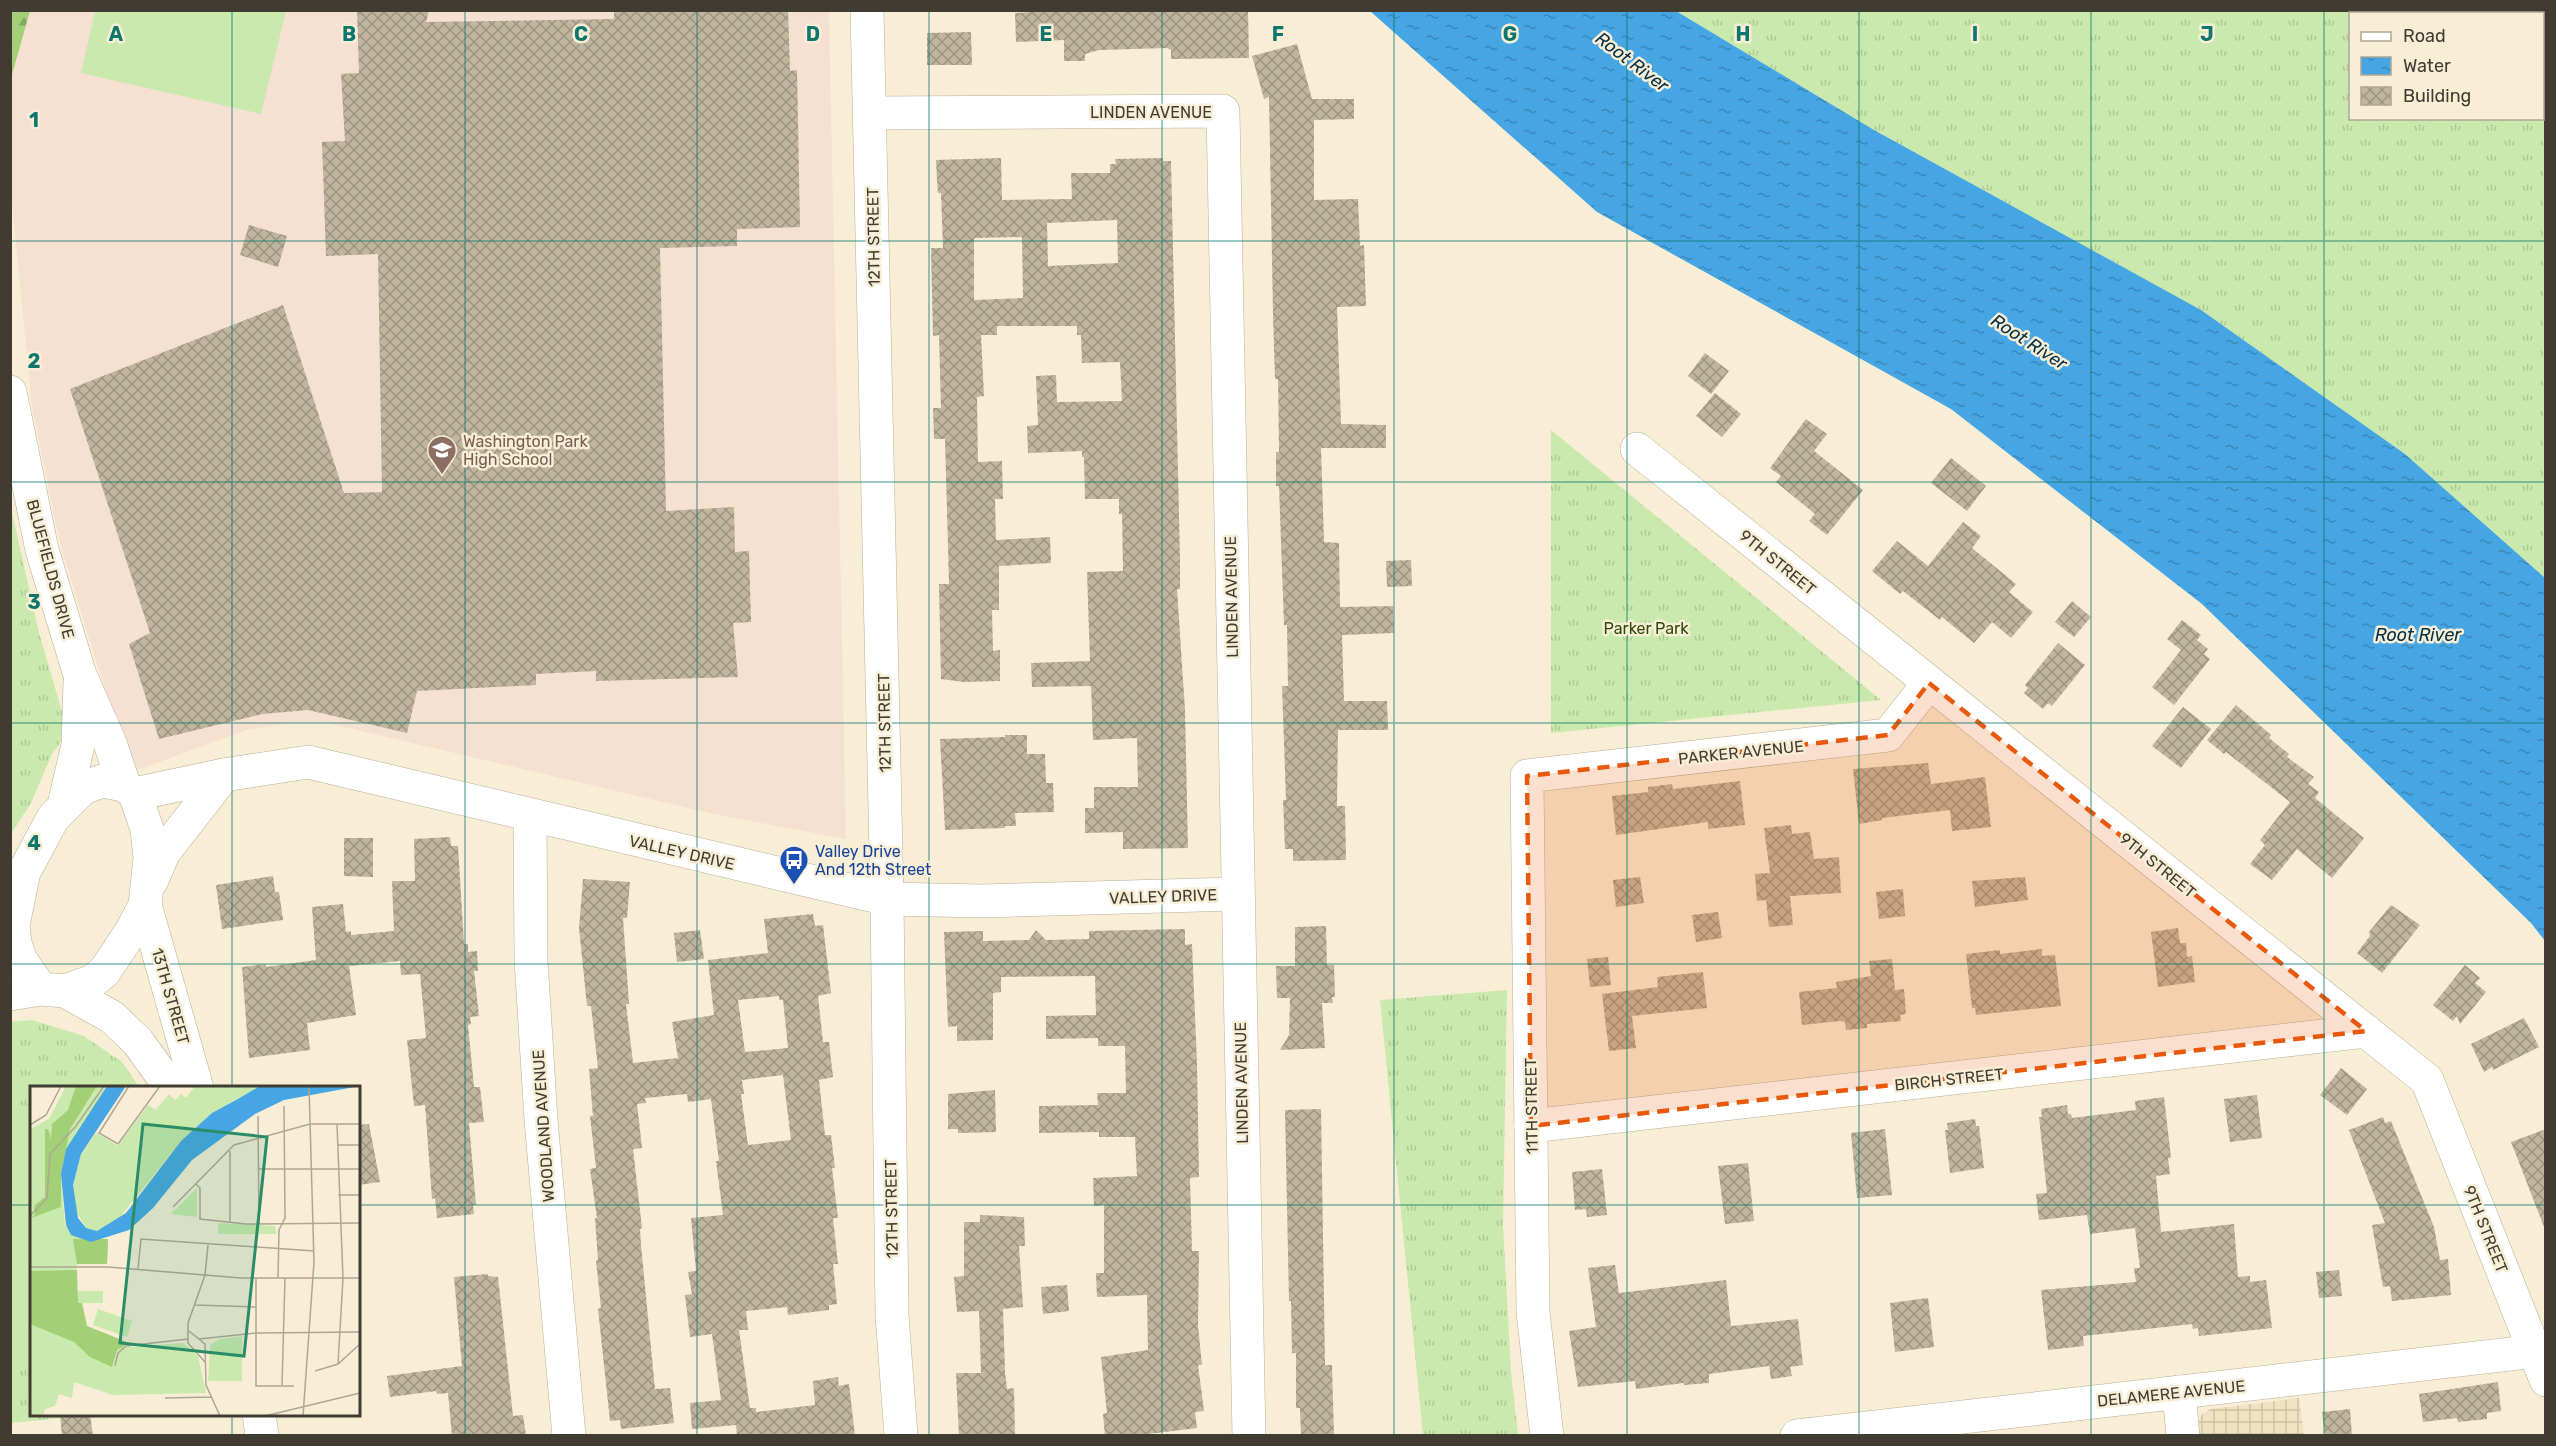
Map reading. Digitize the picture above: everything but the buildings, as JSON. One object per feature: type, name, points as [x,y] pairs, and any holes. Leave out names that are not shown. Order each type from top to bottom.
[{"type":"street","name":"12TH STREET","points":[[867,10],[887,899],[892,1315],[901,1436]]},
{"type":"street","name":"LINDEN AVENUE","points":[[870,113],[1222,111],[1249,1436]]},
{"type":"street","name":"BLUEFIELDS DRIVE","points":[[10,392],[42,549],[80,675],[130,789]]},
{"type":"street","name":"9TH STREET","points":[[1637,449],[2427,1080],[2542,1361]]},
{"type":"street","name":"BLUEFIELDS DRIVE","points":[[64,806],[78,745],[80,675]]},
{"type":"street","name":"PARKER AVENUE","points":[[1527,776],[1888,735],[1929,682]]},
{"type":"street","name":"VALLEY DRIVE","points":[[130,789],[308,762],[887,899],[983,901],[1237,894]]},
{"type":"street","points":[[39,991],[93,981],[105,971],[132,930],[164,852],[224,775]]},
{"type":"street","name":"11TH STREET","points":[[1527,776],[1533,1312],[1547,1436]]},
{"type":"street","points":[[146,897],[150,858],[147,829],[130,789],[111,781],[96,783],[83,788],[64,806],[17,877],[15,943],[20,959],[39,991],[112,1017],[138,1042],[170,1086]]},
{"type":"street","name":"WOODLAND AVENUE","points":[[530,816],[531,960],[540,1097],[569,1436]]},
{"type":"street","name":"13TH STREET","points":[[146,897],[196,1086]]},
{"type":"street","name":"BIRCH STREET","points":[[1531,1126],[2366,1031]]},
{"type":"street","name":"DELAMERE AVENUE","points":[[1797,1436],[2179,1392],[2542,1361]]},
{"type":"street","points":[[2179,1392],[2183,1436]]},
{"type":"street","points":[[259,1416],[262,1436]]},
{"type":"highlighted area","points":[[1929,683],[2366,1031],[1553,1124],[1531,1126],[1527,776],[1888,735]]},
{"type":"shaded area","name":"Washington Park High School","points":[[30,11],[829,11],[846,839],[714,814],[327,723],[289,723],[246,730],[135,771],[101,677],[60,543],[32,407],[11,193],[10,78]]},
{"type":"shaded area","points":[[2299,1398],[2304,1435],[2198,1435],[2198,1422],[2202,1414],[2211,1409]]},
{"type":"green space","points":[[10,11],[30,11],[11,78]]},
{"type":"green space","points":[[95,11],[286,11],[261,114],[81,73]]},
{"type":"green space","points":[[1676,11],[2545,11],[2545,578],[2405,454],[2201,310],[1874,130]]},
{"type":"green space","name":"Parker Park","points":[[1551,430],[1881,700],[1551,733]]},
{"type":"green space","points":[[10,504],[39,633],[68,732],[52,754],[31,803],[11,834]]},
{"type":"green space","points":[[1507,990],[1503,1225],[1511,1372],[1518,1435],[1423,1435],[1380,1000]]},
{"type":"green space","points":[[32,1020],[84,1036],[122,1062],[138,1086],[30,1086],[30,1416],[81,1416],[11,1423],[10,1022]]},
{"type":"green space","points":[[30,1122],[30,1368],[11,1370],[11,1124]]},
{"type":"water","name":"Root River","points":[[1370,11],[1676,11],[1874,130],[2201,310],[2405,454],[2545,578],[2545,941],[2531,923],[2202,604],[1951,409],[1597,212]]},
{"type":"place","name":"Washington Park High School","points":[[442,476]]},
{"type":"place","name":"Valley Drive And 12th Street","points":[[794,886]]}]
